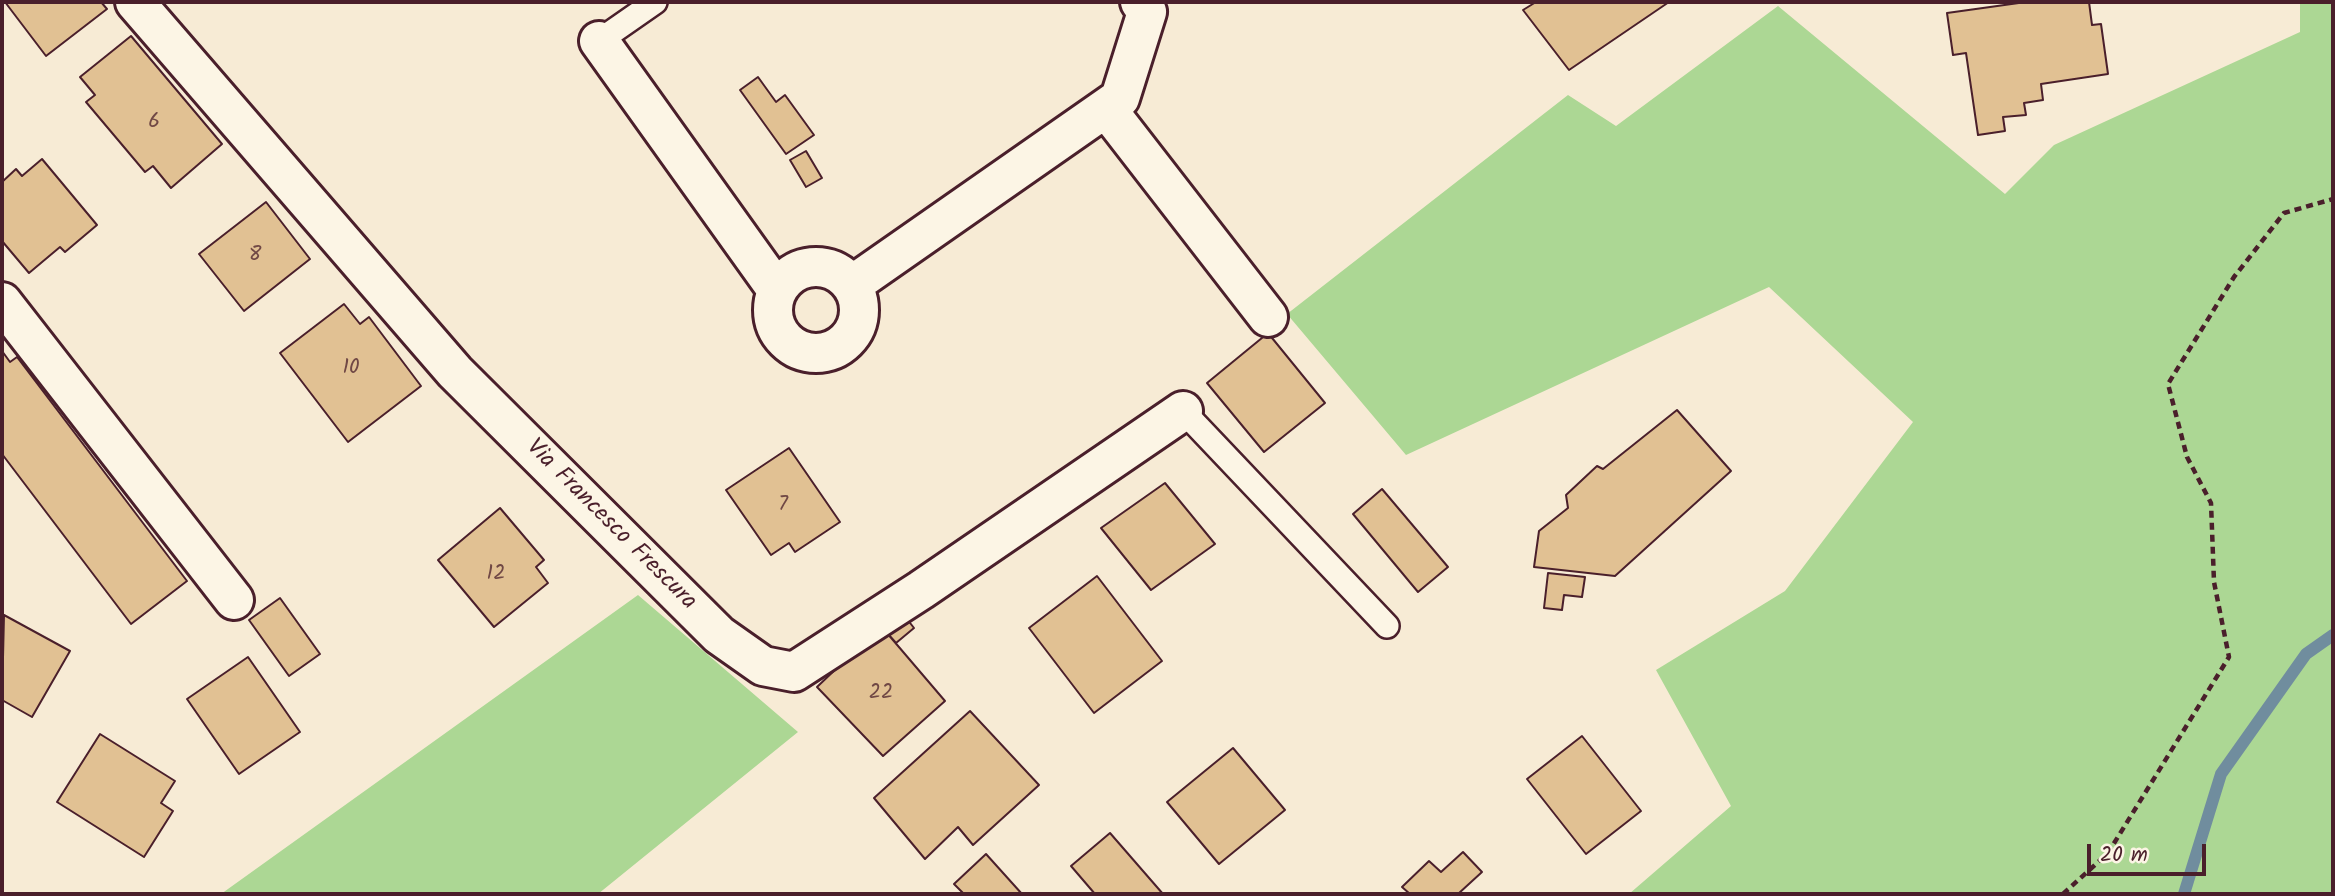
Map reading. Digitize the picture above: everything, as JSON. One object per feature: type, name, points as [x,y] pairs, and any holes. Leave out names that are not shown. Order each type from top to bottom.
[{"type":"street","name":"Via Francesco Frescura","points":[[135,2],[455,372],[719,635],[763,666],[794,672],[921,590],[1183,411]]},
{"type":"street","points":[[852,285],[1120,98],[1147,12],[1140,2]]},
{"type":"street","points":[[599,41],[777,290]]},
{"type":"street","points":[[1106,108],[1268,317]]},
{"type":"street","points":[[813,267],[835,271],[852,285],[859,306],[855,329],[841,346],[819,354],[797,349],[780,334],[772,313],[777,290],[792,274],[813,267]]},
{"type":"street","points":[[8,310],[234,600]]},
{"type":"lane","points":[[599,41],[655,2]]},
{"type":"lane","points":[[1183,411],[1387,626]]},
{"type":"path","points":[[2063,894],[2108,853],[2229,657],[2214,582],[2211,503],[2188,457],[2168,384],[2234,277],[2284,214],[2333,199]]},
{"type":"green space","points":[[2300,2],[2333,2],[2333,894],[1629,894],[1731,806],[1656,670],[1785,591],[1913,422],[1769,287],[1406,455],[1287,314],[1568,95],[1616,126],[1778,6],[2005,194],[2054,145],[2300,32]]},
{"type":"green space","points":[[638,595],[798,732],[598,894],[221,894]]},
{"type":"building","points":[[5,2],[101,2],[107,9],[46,56]]},
{"type":"building","points":[[1536,2],[1669,2],[1569,70],[1523,10]]},
{"type":"building","points":[[2026,2],[2089,2],[2092,25],[2101,24],[2108,74],[2041,84],[2043,100],[2024,103],[2026,115],[2003,117],[2005,131],[1978,135],[1966,53],[1953,55],[1947,13]]},
{"type":"building","points":[[131,36],[222,144],[171,188],[153,166],[145,172],[86,102],[95,95],[80,77]]},
{"type":"building","points":[[758,77],[776,102],[785,95],[814,135],[786,154],[740,90]]},
{"type":"building","points":[[806,151],[822,178],[806,187],[790,160]]},
{"type":"building","points":[[42,159],[97,225],[65,252],[60,247],[29,273],[2,241],[2,182],[16,169],[22,176]]},
{"type":"building","points":[[266,202],[310,259],[244,311],[199,254]]},
{"type":"building","points":[[344,304],[360,324],[369,317],[421,386],[348,442],[280,353]]},
{"type":"building","points":[[1268,333],[1325,403],[1264,452],[1207,383]]},
{"type":"building","points":[[2,351],[10,362],[17,357],[187,581],[131,624],[2,454]]},
{"type":"building","points":[[1677,410],[1731,471],[1615,576],[1534,567],[1539,531],[1568,508],[1566,495],[1597,466],[1603,469]]},
{"type":"building","points":[[789,448],[840,522],[795,552],[789,543],[771,555],[726,490]]},
{"type":"building","points":[[1165,483],[1215,544],[1151,590],[1101,528]]},
{"type":"building","points":[[1382,489],[1448,567],[1418,592],[1353,514]]},
{"type":"building","points":[[500,508],[544,560],[536,567],[548,583],[494,627],[438,560]]},
{"type":"building","points":[[1548,573],[1585,577],[1582,597],[1564,595],[1562,610],[1544,608]]},
{"type":"building","points":[[1097,576],[1162,661],[1094,713],[1029,628]]},
{"type":"building","points":[[280,598],[320,654],[289,676],[249,620]]},
{"type":"building","points":[[900,610],[914,628],[896,643],[881,626]]},
{"type":"building","points":[[4,615],[70,651],[32,717],[2,700]]},
{"type":"building","points":[[881,626],[945,701],[883,756],[817,687]]},
{"type":"building","points":[[248,657],[300,732],[239,774],[187,699]]},
{"type":"building","points":[[970,711],[1039,785],[973,845],[958,827],[925,859],[874,798]]},
{"type":"building","points":[[100,734],[175,781],[161,803],[173,811],[144,857],[57,802]]},
{"type":"building","points":[[1582,736],[1641,811],[1586,854],[1527,779]]},
{"type":"building","points":[[1233,748],[1285,810],[1219,864],[1167,802]]},
{"type":"building","points":[[1110,833],[1163,894],[1095,894],[1071,866]]},
{"type":"building","points":[[1463,852],[1482,872],[1458,894],[1410,894],[1402,887],[1429,861],[1441,872]]},
{"type":"building","points":[[986,854],[1022,894],[964,894],[954,884]]},
{"type":"waterway","points":[[2184,894],[2221,774],[2306,654],[2333,635]]}]
